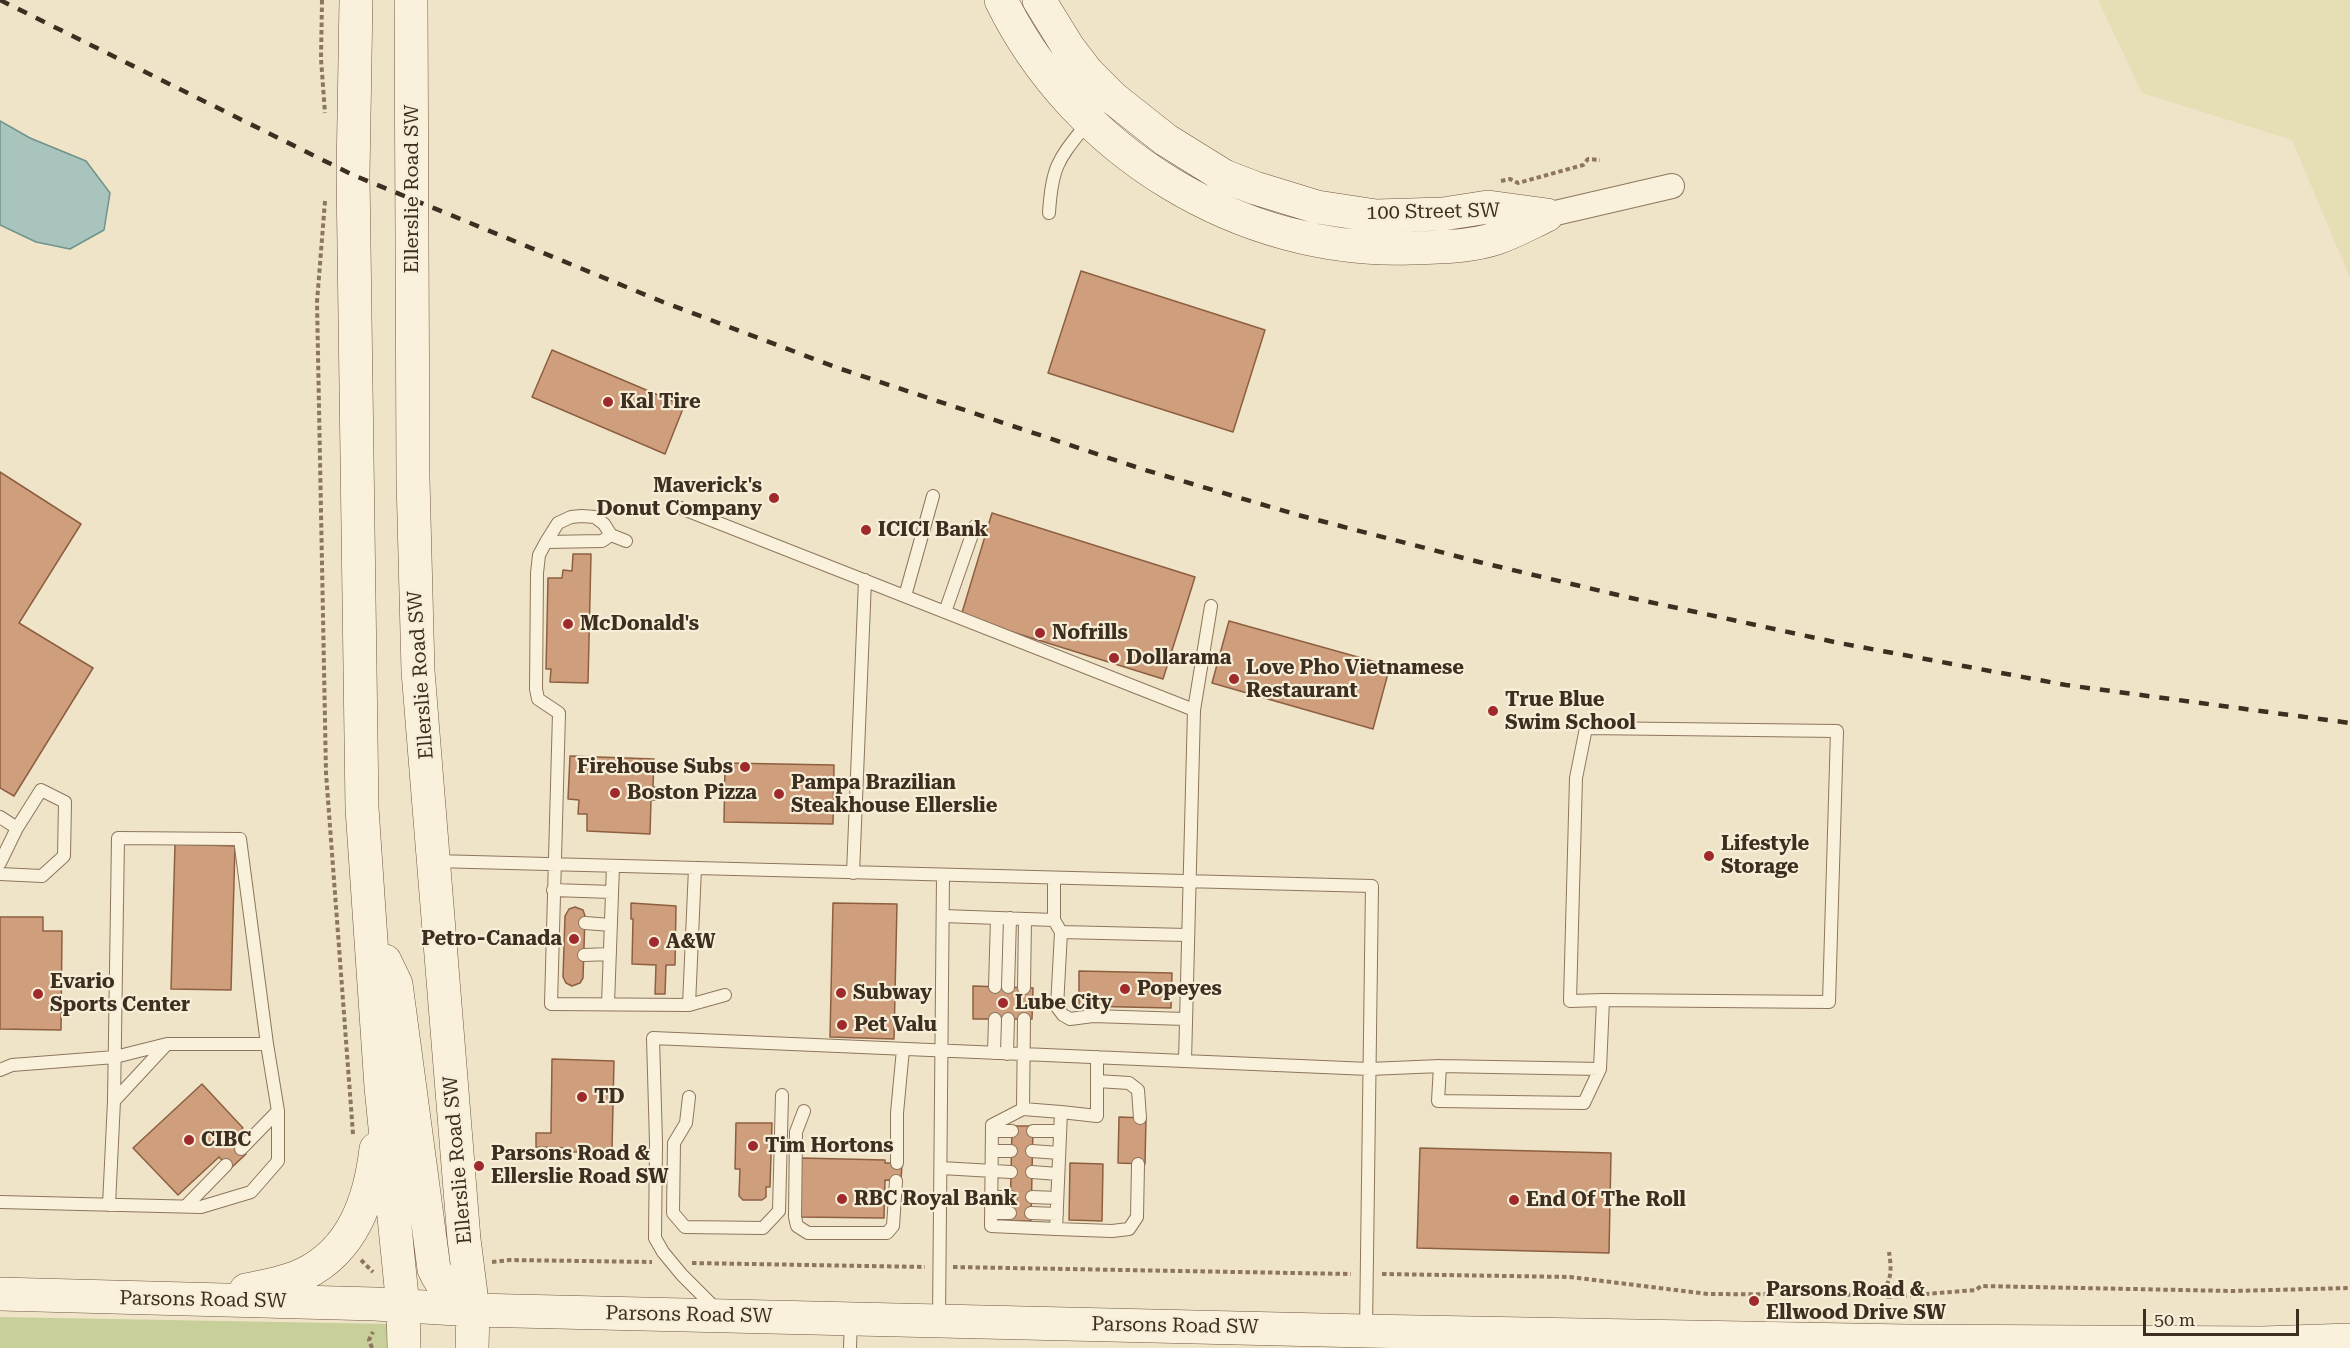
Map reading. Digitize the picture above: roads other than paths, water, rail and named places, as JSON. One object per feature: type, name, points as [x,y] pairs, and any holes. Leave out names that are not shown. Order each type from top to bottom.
[{"type":"main road","points":[[356,0],[353,175],[362,808],[381,1087],[403,1307],[404,1348]]},
{"type":"main road","name":"Ellerslie Road SW","points":[[411,0],[413,479],[418,671],[464,1239],[473,1310],[472,1348]]},
{"type":"main road","name":"100 Street SW","points":[[1001,0],[1020,34],[1064,95],[1101,109]]},
{"type":"main road","name":"100 Street SW","points":[[1039,0],[1068,47],[1087,72],[1101,109],[1154,174],[1204,203],[1254,223],[1304,238],[1373,248],[1446,247],[1496,238],[1547,215]]},
{"type":"main road","points":[[370,926],[396,984],[434,1269],[449,1294],[473,1310]]},
{"type":"main road","points":[[191,1300],[277,1284],[303,1275],[325,1261],[344,1244],[357,1223],[367,1198],[374,1170],[381,1087]]},
{"type":"main road","name":"Parsons Road SW","points":[[0,1294],[375,1304],[473,1310],[722,1315],[850,1333],[939,1320],[1906,1344],[2263,1343],[2350,1340]]},
{"type":"main road","points":[[403,1307],[419,1325],[427,1348]]},
{"type":"street","name":"100 Street SW","points":[[1547,215],[1672,186]]},
{"type":"lane","points":[[1049,213],[1055,167],[1061,156],[1101,109]]},
{"type":"lane","points":[[905,596],[933,496]]},
{"type":"lane","points":[[673,505],[1194,710]]},
{"type":"lane","points":[[626,541],[611,535],[604,524],[595,517],[571,517],[558,523],[539,555],[536,689],[538,699],[559,712],[553,864],[553,890],[559,922],[558,954],[551,1004],[689,1005],[725,995]]},
{"type":"lane","points":[[945,612],[975,526]]},
{"type":"lane","points":[[546,542],[602,541],[611,535]]},
{"type":"lane","points":[[853,873],[865,580]]},
{"type":"lane","points":[[1185,1061],[1194,710],[1211,606]]},
{"type":"lane","points":[[1586,728],[1837,731],[1829,1002],[1603,1000],[1570,1001],[1576,778],[1586,728]]},
{"type":"lane","points":[[0,863],[17,828],[41,790],[65,802],[64,856],[42,876],[0,874]]},
{"type":"lane","points":[[0,817],[17,828]]},
{"type":"lane","points":[[0,1202],[201,1207],[251,1192],[278,1161],[278,1111],[240,839],[118,838],[114,1101],[109,1204]]},
{"type":"lane","points":[[434,861],[1372,886],[1365,1331]]},
{"type":"lane","points":[[608,1004],[613,866]]},
{"type":"lane","points":[[689,1005],[695,868]]},
{"type":"lane","points":[[939,1320],[943,875]]},
{"type":"lane","points":[[1054,878],[1054,920],[1060,932],[1058,1007],[1063,1015],[1070,1019],[1093,1016],[1185,1019]]},
{"type":"lane","points":[[553,890],[612,892]]},
{"type":"lane","points":[[943,916],[1054,920]]},
{"type":"lane","points":[[995,987],[997,918]]},
{"type":"lane","points":[[1008,987],[1010,918]]},
{"type":"lane","points":[[1024,987],[1025,919]]},
{"type":"lane","points":[[585,923],[611,925]]},
{"type":"lane","points":[[1060,932],[1187,935]]},
{"type":"lane","points":[[584,955],[610,954]]},
{"type":"lane","points":[[1440,1066],[1438,1101],[1584,1103],[1600,1069],[1603,1000]]},
{"type":"lane","points":[[994,1053],[995,1019]]},
{"type":"lane","points":[[1007,1054],[1008,1019]]},
{"type":"lane","points":[[1023,1108],[1024,1019]]},
{"type":"lane","points":[[722,1315],[682,1275],[655,1238],[656,1143],[653,1038],[1369,1069],[1440,1066],[1600,1069]]},
{"type":"lane","points":[[0,1070],[12,1065],[115,1057],[167,1044],[267,1044]]},
{"type":"lane","points":[[114,1101],[167,1044]]},
{"type":"lane","points":[[897,1163],[897,1113],[903,1049]]},
{"type":"lane","points":[[1097,1057],[1097,1116],[1023,1108],[992,1125],[991,1226],[1112,1231],[1129,1229],[1137,1217],[1138,1164]]},
{"type":"lane","points":[[1097,1080],[1129,1083],[1138,1090],[1140,1118]]},
{"type":"lane","points":[[689,1096],[686,1122],[674,1143],[673,1213],[685,1227],[763,1228],[779,1211],[782,1095]]},
{"type":"lane","points":[[241,1149],[278,1111]]},
{"type":"lane","points":[[804,1111],[796,1132],[795,1217],[797,1226],[808,1233],[886,1233],[893,1226],[896,1181]]},
{"type":"lane","points":[[1056,1229],[1061,1112]]},
{"type":"lane","points":[[992,1131],[1012,1131]]},
{"type":"lane","points":[[1033,1131],[1060,1131]]},
{"type":"lane","points":[[992,1151],[1011,1151]]},
{"type":"lane","points":[[1032,1151],[1059,1153]]},
{"type":"lane","points":[[186,1206],[226,1165]]},
{"type":"lane","points":[[941,1168],[1011,1172]]},
{"type":"lane","points":[[1032,1172],[1058,1174]]},
{"type":"lane","points":[[992,1197],[1011,1197]]},
{"type":"lane","points":[[1032,1197],[1057,1198]]},
{"type":"lane","points":[[992,1213],[1010,1214]]},
{"type":"lane","points":[[1031,1213],[1057,1214]]},
{"type":"water","points":[[0,121],[30,138],[86,161],[110,193],[104,230],[70,249],[36,242],[0,225]]},
{"type":"railway","points":[[0,0],[353,175],[663,302],[838,368],[1145,470],[1298,515],[1479,562],[1839,643],[2066,685],[2350,723]]},
{"type":"place","name":"Kal Tire","points":[[608,402]]},
{"type":"place","name":"Maverick's Donut Company","points":[[774,498]]},
{"type":"place","name":"ICICI Bank","points":[[866,530]]},
{"type":"place","name":"McDonald's","points":[[568,624]]},
{"type":"place","name":"Nofrills","points":[[1040,633]]},
{"type":"place","name":"Dollarama","points":[[1114,658]]},
{"type":"place","name":"Love Pho Vietnamese Restaurant","points":[[1234,679]]},
{"type":"place","name":"True Blue Swim School","points":[[1493,711]]},
{"type":"place","name":"Firehouse Subs","points":[[745,767]]},
{"type":"place","name":"Boston Pizza","points":[[615,793]]},
{"type":"place","name":"Pampa Brazilian Steakhouse Ellerslie","points":[[779,794]]},
{"type":"place","name":"Lifestyle Storage","points":[[1709,856]]},
{"type":"place","name":"Petro-Canada","points":[[574,939]]},
{"type":"place","name":"A&W","points":[[654,942]]},
{"type":"place","name":"Popeyes","points":[[1125,989]]},
{"type":"place","name":"Subway","points":[[841,993]]},
{"type":"place","name":"Evario Sports Center","points":[[38,994]]},
{"type":"place","name":"Lube City","points":[[1003,1003]]},
{"type":"place","name":"Pet Valu","points":[[842,1025]]},
{"type":"place","name":"TD","points":[[582,1097]]},
{"type":"place","name":"CIBC","points":[[189,1140]]},
{"type":"place","name":"Tim Hortons","points":[[753,1146]]},
{"type":"place","name":"Parsons Road & Ellerslie Road SW","points":[[479,1166]]},
{"type":"place","name":"RBC Royal Bank","points":[[842,1199]]},
{"type":"place","name":"End Of The Roll","points":[[1514,1200]]},
{"type":"place","name":"Parsons Road & Ellwood Drive SW","points":[[1754,1301]]}]
